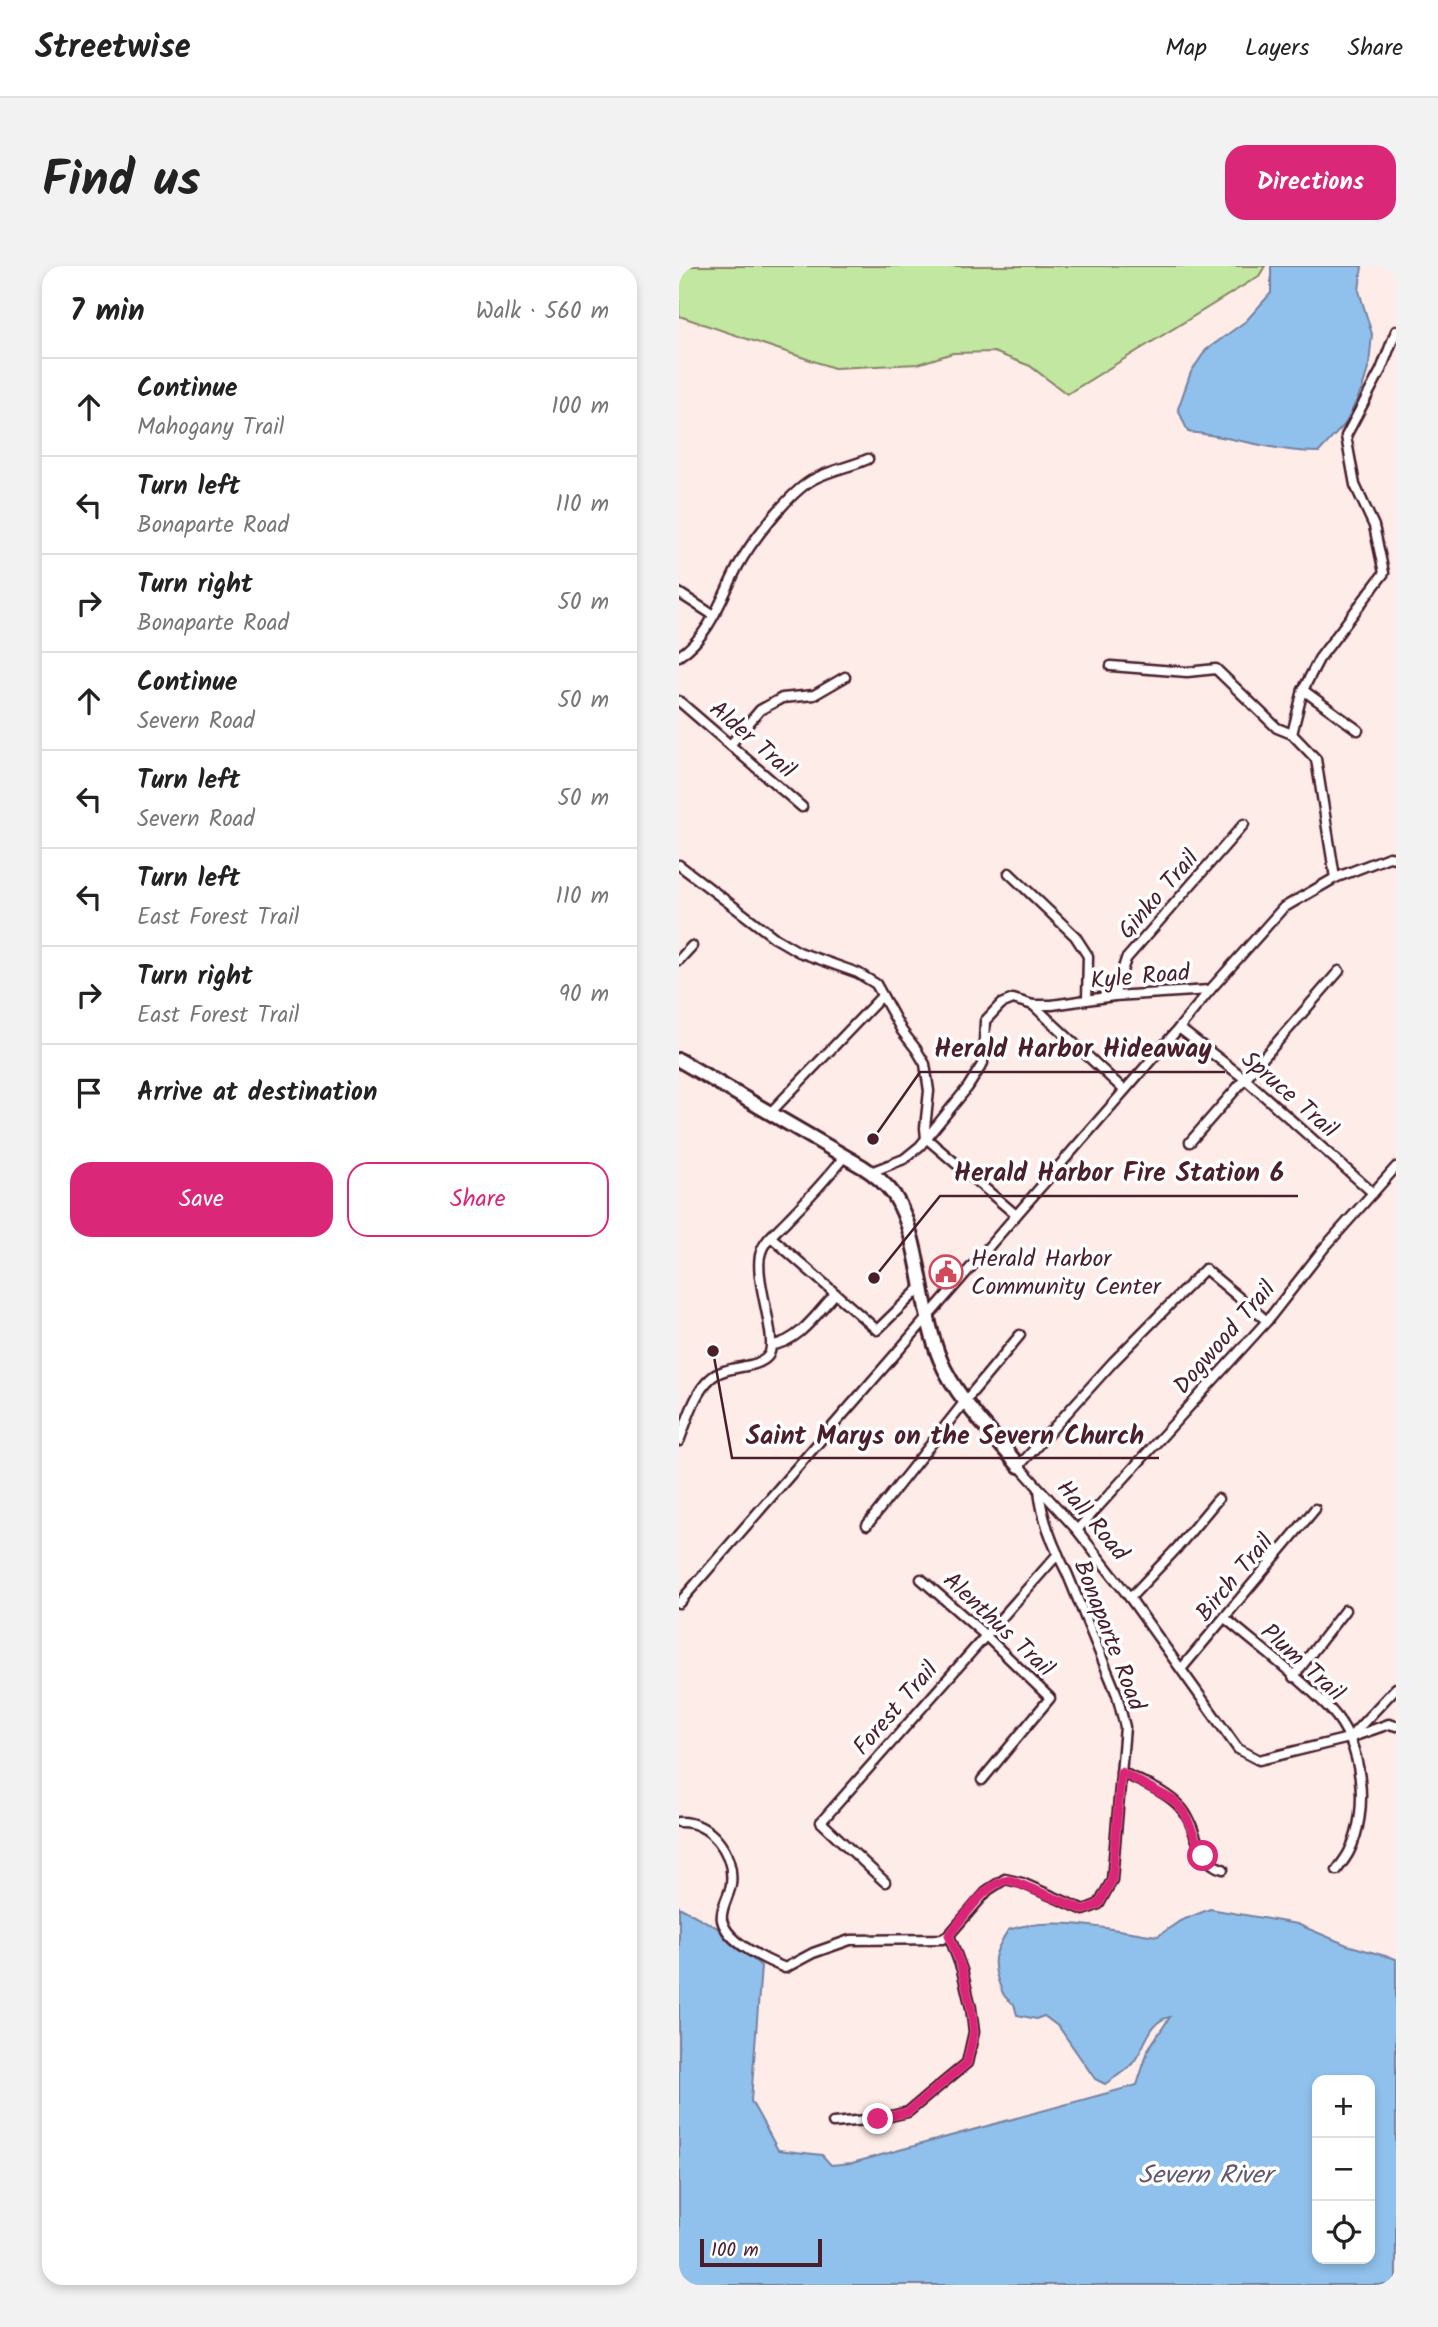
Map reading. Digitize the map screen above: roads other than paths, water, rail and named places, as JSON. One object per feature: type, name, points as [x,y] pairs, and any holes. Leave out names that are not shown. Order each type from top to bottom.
[{"type":"street","points":[[1292,734],[1303,690],[1319,659],[1384,573],[1374,526],[1355,485],[1346,436],[1381,370],[1396,331]]},
{"type":"street","points":[[679,656],[695,643],[729,590],[739,566],[789,499],[813,480],[868,459]]},
{"type":"street","points":[[679,593],[713,615]]},
{"type":"street","points":[[1111,666],[1187,672],[1216,669],[1277,728],[1292,734],[1316,760],[1335,878]]},
{"type":"street","points":[[731,744],[759,710],[782,698],[814,695],[845,677]]},
{"type":"street","points":[[1303,690],[1358,730]]},
{"type":"street","name":"Alder Trail","points":[[679,701],[802,807]]},
{"type":"street","name":"Ginko Trail","points":[[1114,996],[1126,960],[1244,824]]},
{"type":"street","points":[[1392,857],[1396,849]]},
{"type":"street","name":"Kyle Road","points":[[926,1138],[968,1087],[983,1063],[985,1021],[1000,1004],[1013,999],[1033,1005],[1052,1005],[1114,996],[1210,990],[1283,908],[1335,878],[1392,857]]},
{"type":"street","points":[[679,865],[775,938],[799,952],[858,972],[876,984],[902,1031],[925,1063],[929,1091],[926,1138],[1016,1215]]},
{"type":"street","points":[[1009,873],[1075,936],[1088,957],[1087,1000]]},
{"type":"street","points":[[679,960],[692,946]]},
{"type":"street","points":[[1190,1142],[1339,971]]},
{"type":"street","points":[[679,1603],[1210,990]]},
{"type":"street","points":[[770,1113],[882,996]]},
{"type":"street","points":[[1033,1005],[1124,1090]]},
{"type":"street","name":"Spruce Trail","points":[[1179,1028],[1244,1078],[1373,1193]]},
{"type":"street","name":"Hall Road","points":[[679,1060],[867,1169],[885,1185],[901,1209],[940,1361],[965,1400],[1019,1466],[1077,1530],[1130,1598],[1238,1749],[1259,1760],[1349,1738],[1389,1724],[1396,1726]]},
{"type":"street","points":[[867,1169],[904,1159],[926,1138]]},
{"type":"street","points":[[679,1441],[709,1379],[725,1369],[765,1359],[771,1352],[760,1253],[771,1237],[845,1156]]},
{"type":"street","name":"Dogwood Trail","points":[[1077,1530],[1266,1321],[1324,1248],[1396,1167]]},
{"type":"street","points":[[771,1237],[877,1330],[921,1286]]},
{"type":"street","points":[[1019,1466],[1113,1362],[1205,1269],[1266,1321]]},
{"type":"street","points":[[772,1345],[790,1340],[835,1294]]},
{"type":"street","points":[[867,1525],[1020,1335]]},
{"type":"street","name":"Bonaparte Road","points":[[949,1935],[983,1895],[1000,1881],[1017,1881],[1084,1910],[1094,1907],[1103,1899],[1112,1880],[1125,1727],[1117,1695],[1058,1554],[1040,1503],[1039,1489]]},
{"type":"street","points":[[1130,1598],[1218,1499]]},
{"type":"street","name":"Birch Trail","points":[[1182,1668],[1315,1509]]},
{"type":"street","name":"Forest Trail","points":[[885,1882],[821,1822],[1058,1554]]},
{"type":"street","name":"Alenthus Trail","points":[[921,1579],[985,1635],[1050,1698],[982,1780]]},
{"type":"street","points":[[1293,1676],[1345,1610]]},
{"type":"street","name":"Plum Trail","points":[[1225,1618],[1333,1712],[1349,1738],[1360,1765],[1361,1811],[1350,1851],[1337,1870]]},
{"type":"street","points":[[1349,1738],[1396,1688]]},
{"type":"street","points":[[1121,1772],[1173,1800],[1184,1811],[1203,1856],[1211,1866],[1223,1870]]},
{"type":"street","points":[[679,1822],[687,1821],[706,1828],[720,1843],[729,1859],[732,1881],[722,1921],[728,1932],[746,1948],[785,1968],[813,1953],[850,1940],[934,1940],[949,1935],[962,1969],[972,2015],[974,2032],[967,2063],[908,2112],[878,2119],[833,2123]]},
{"type":"water","points":[[1271,266],[1362,266],[1359,291],[1372,334],[1369,365],[1362,389],[1346,423],[1319,452],[1188,432],[1178,409],[1191,372],[1206,350],[1246,321],[1271,293]]},
{"type":"water","name":"Severn River","points":[[679,1907],[716,1927],[761,1966],[751,2101],[778,2150],[822,2155],[831,2165],[852,2163],[1137,2085],[1149,2048],[1170,2017],[1163,2019],[1152,2029],[1126,2070],[1105,2084],[1095,2079],[1059,2027],[1044,2016],[1036,2019],[1017,2015],[1014,2004],[1004,1995],[996,1974],[995,1961],[1008,1930],[1063,1924],[1158,1936],[1180,1921],[1210,1909],[1297,1924],[1347,1945],[1396,1959],[1396,2285],[679,2285]]},
{"type":"place","name":"Herald Harbor Hideaway","points":[[873,1139]]},
{"type":"place","name":"Herald Harbor Community Center","points":[[946,1272]]},
{"type":"place","name":"Herald Harbor Fire Station 6","points":[[874,1278]]},
{"type":"place","name":"Saint Marys on the Severn Church","points":[[713,1351]]}]
